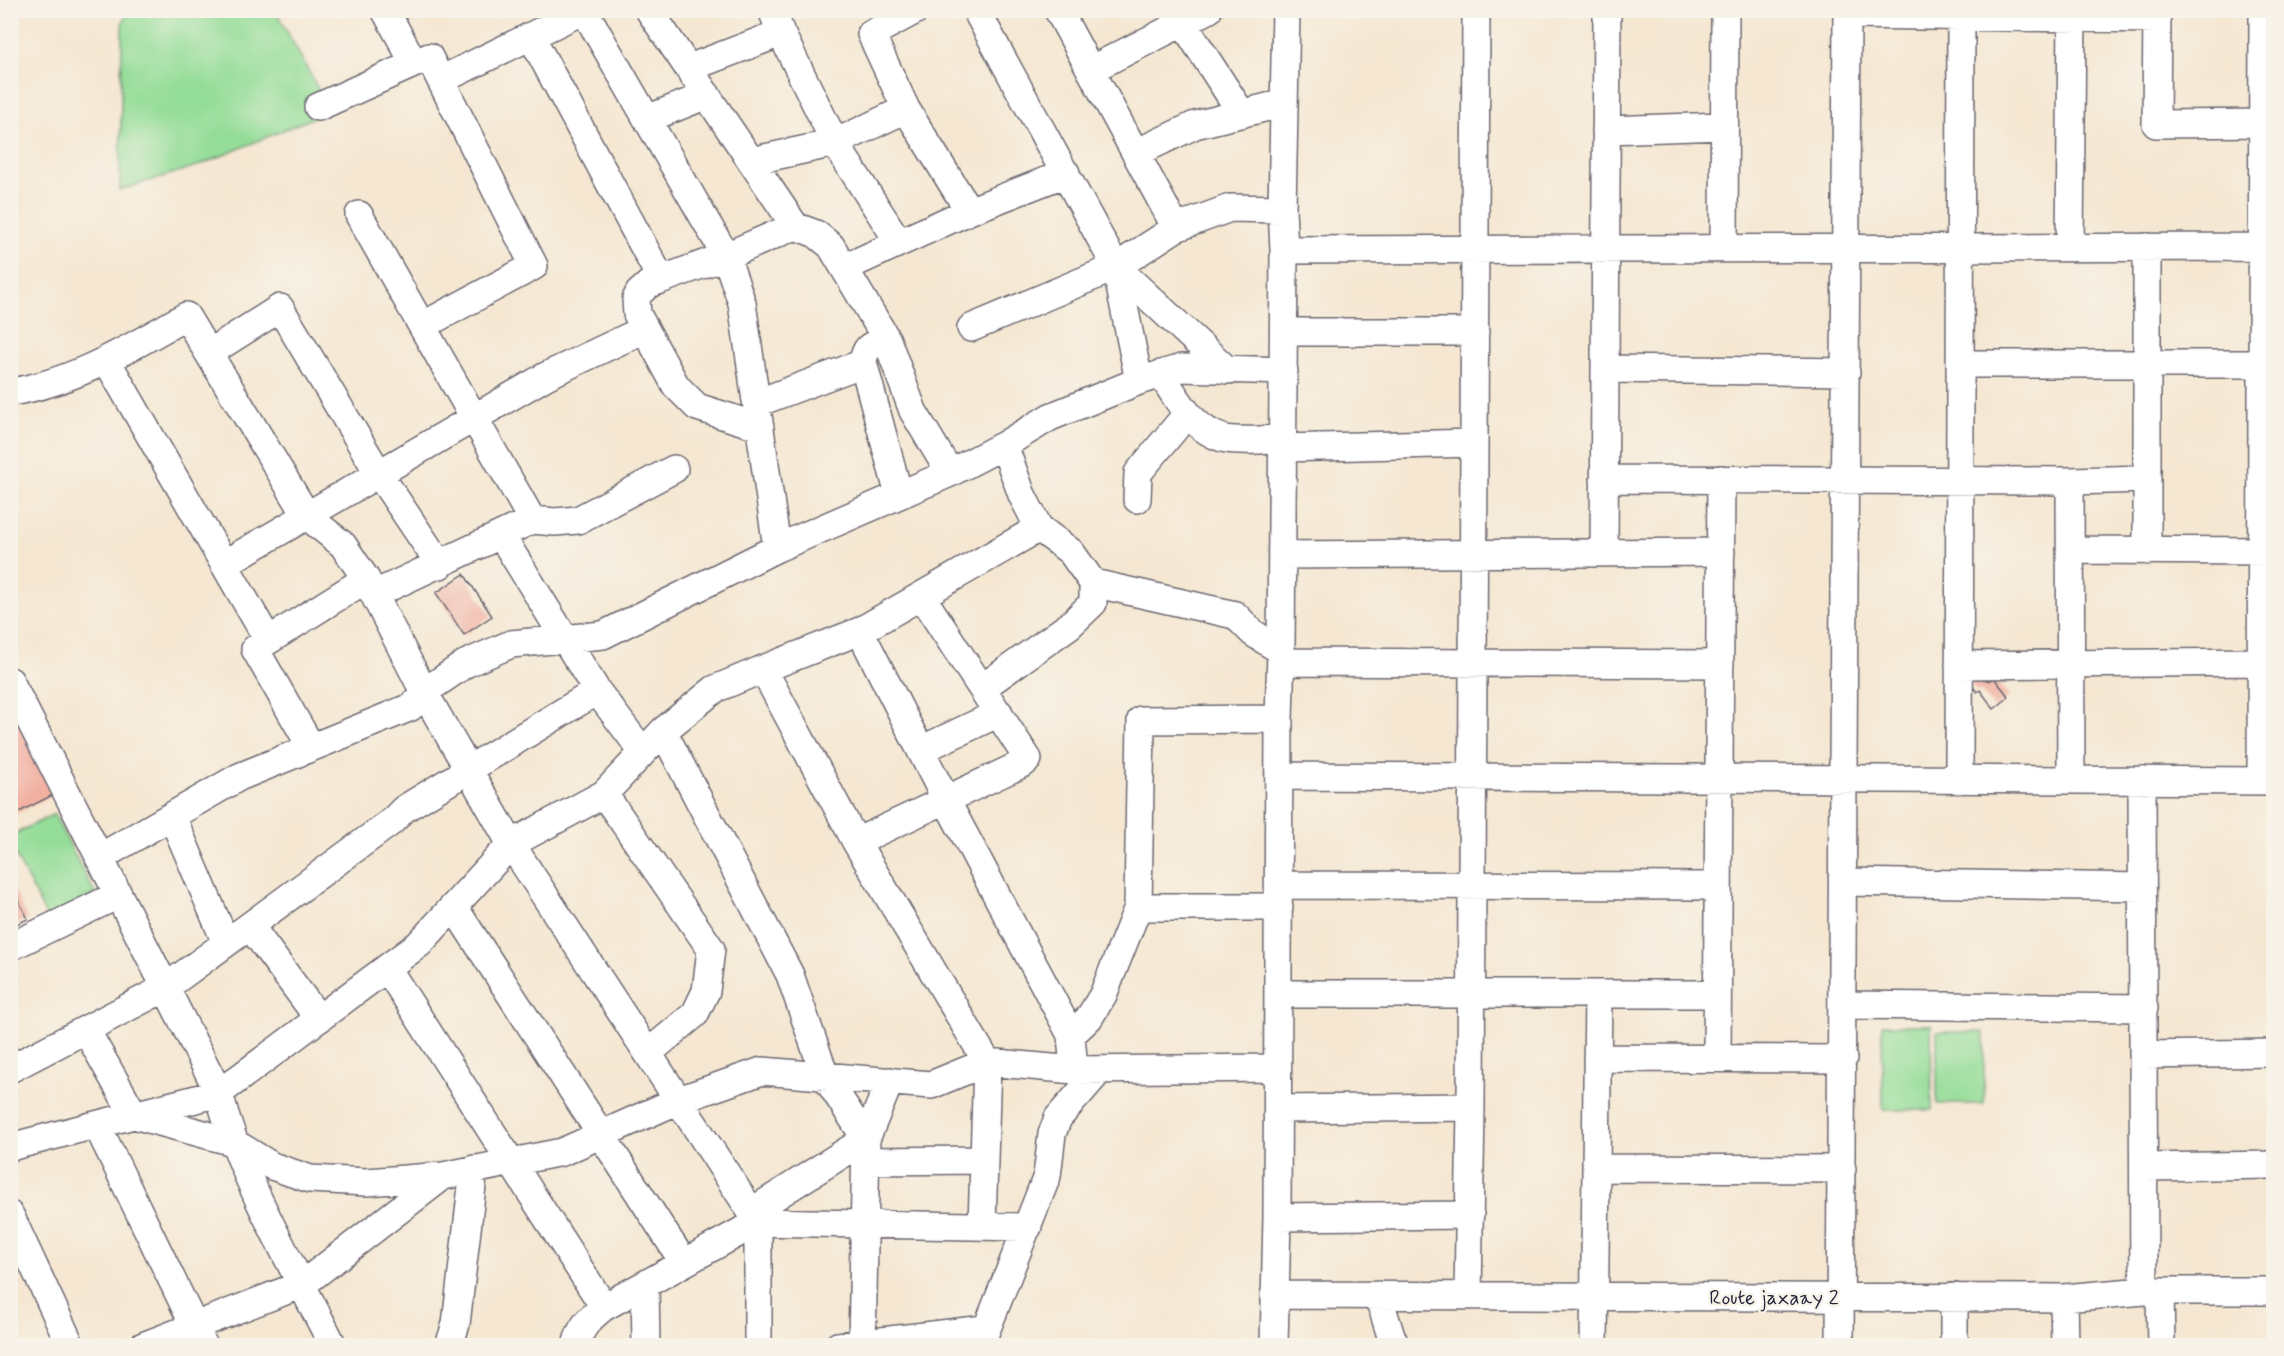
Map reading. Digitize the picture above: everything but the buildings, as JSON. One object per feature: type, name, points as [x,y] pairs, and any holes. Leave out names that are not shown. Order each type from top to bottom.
[{"type":"street","points":[[386,10],[414,63]]},
{"type":"street","points":[[441,80],[584,10],[726,256],[742,303],[777,548]]},
{"type":"street","points":[[649,10],[795,226],[816,234],[831,246],[887,340],[913,411],[950,473]]},
{"type":"street","points":[[916,10],[872,34],[906,109],[969,211]]},
{"type":"street","points":[[1058,10],[1176,228]]},
{"type":"street","points":[[1090,70],[1208,10]]},
{"type":"street","points":[[1274,1346],[1284,371],[1282,209],[1286,10]]},
{"type":"street","points":[[1468,1295],[1471,1107],[1476,10]]},
{"type":"street","points":[[1604,553],[1607,10]]},
{"type":"street","points":[[1724,248],[1725,10]]},
{"type":"street","points":[[1280,776],[2267,781],[2262,662],[2268,551],[2262,364],[2268,247],[2268,123],[2264,10]]},
{"type":"street","points":[[978,11],[1116,267],[1150,378],[1204,430],[1227,439],[1283,444],[1474,443]]},
{"type":"street","points":[[1840,1346],[1847,13],[1961,17],[2072,14],[2157,15],[2156,124],[2268,123]]},
{"type":"street","points":[[2070,247],[2072,14]]},
{"type":"street","points":[[1959,780],[1961,17]]},
{"type":"street","points":[[689,69],[777,22],[835,143],[898,241]]},
{"type":"street","points":[[1183,23],[1242,114]]},
{"type":"street","points":[[531,36],[661,279]]},
{"type":"street","points":[[318,107],[429,57],[534,266],[422,326]]},
{"type":"street","points":[[646,119],[707,95]]},
{"type":"street","points":[[1136,153],[1195,125],[1284,103]]},
{"type":"street","points":[[751,161],[835,143],[906,109]]},
{"type":"street","points":[[1606,130],[1724,126]]},
{"type":"street","points":[[844,268],[898,241],[1066,173]]},
{"type":"street","points":[[971,328],[1116,267],[1176,228],[1230,208],[1282,209]]},
{"type":"street","points":[[359,215],[532,520]]},
{"type":"street","points":[[795,226],[726,256],[649,284],[636,299],[637,314],[676,386],[697,407],[759,415],[863,362]]},
{"type":"street","points":[[2147,247],[2147,551]]},
{"type":"street","points":[[1284,250],[2268,247]]},
{"type":"street","points":[[1116,267],[1227,370]]},
{"type":"street","points":[[208,353],[280,308],[379,474],[440,565]]},
{"type":"street","points":[[10,392],[33,389],[107,361],[186,316],[307,516],[343,545],[371,587],[424,692],[512,844],[755,1217],[758,1346]]},
{"type":"street","points":[[224,564],[546,376],[645,329]]},
{"type":"street","points":[[1284,332],[1475,332]]},
{"type":"street","points":[[887,340],[868,346],[863,362],[899,495]]},
{"type":"street","points":[[107,361],[268,640]]},
{"type":"street","points":[[1960,364],[2262,364]]},
{"type":"street","points":[[99,858],[239,777],[411,707],[424,692],[465,664],[511,644],[603,635],[777,548],[950,473],[1004,445],[1050,417],[1181,368],[1284,371]]},
{"type":"street","points":[[1605,369],[1846,372]]},
{"type":"street","points":[[1137,499],[1138,473],[1187,414]]},
{"type":"street","points":[[982,688],[1070,625],[1093,603],[1093,583],[1071,552],[1039,528],[1022,495],[1004,445]]},
{"type":"street","points":[[311,747],[255,649],[268,640],[371,587],[440,565],[532,520],[555,522],[578,520],[674,469]]},
{"type":"street","points":[[1604,479],[2070,481],[2147,479]]},
{"type":"street","points":[[1717,1058],[1717,778],[1721,479]]},
{"type":"street","points":[[2070,481],[2071,780]]},
{"type":"street","points":[[10,1148],[219,1092],[419,944],[512,844],[604,794],[663,731],[715,689],[860,631],[1039,528]]},
{"type":"street","points":[[501,535],[597,691],[643,752]]},
{"type":"street","points":[[2070,550],[2268,551]]},
{"type":"street","points":[[1282,555],[1721,552]]},
{"type":"street","points":[[1093,583],[1235,615],[1252,633],[1281,657],[1473,663],[1720,664]]},
{"type":"street","points":[[856,842],[1024,763],[1028,759],[922,597]]},
{"type":"street","points":[[860,631],[946,800],[1071,1035],[1087,1070]]},
{"type":"street","points":[[1959,665],[2262,662]]},
{"type":"street","points":[[763,669],[856,842],[987,1062],[982,1226]]},
{"type":"street","points":[[10,681],[219,1092],[233,1142],[251,1183],[333,1346]]},
{"type":"street","points":[[10,1069],[165,988],[391,822],[404,809],[597,691]]},
{"type":"street","points":[[921,750],[999,713]]},
{"type":"street","points":[[1071,1035],[1089,1018],[1103,995],[1138,907],[1141,720],[1279,719]]},
{"type":"street","points":[[663,731],[790,975],[825,1076],[865,1150]]},
{"type":"street","points":[[2142,780],[2144,1167],[2152,1291],[2161,1346]]},
{"type":"street","points":[[604,794],[711,949],[706,991],[695,1014],[648,1053]]},
{"type":"street","points":[[172,816],[226,943]]},
{"type":"street","points":[[1843,882],[2142,887]]},
{"type":"street","points":[[1138,907],[1472,885],[1718,886]]},
{"type":"street","points":[[10,947],[118,895]]},
{"type":"street","points":[[454,907],[684,1263]]},
{"type":"street","points":[[250,926],[319,1019]]},
{"type":"street","points":[[387,968],[604,1307]]},
{"type":"street","points":[[1279,994],[1717,994]]},
{"type":"street","points":[[1594,1346],[1598,994]]},
{"type":"street","points":[[1843,1005],[2144,1008]]},
{"type":"street","points":[[87,1030],[134,1115],[233,1142],[272,1166],[310,1179],[367,1182],[443,1176],[562,1152],[679,1100],[762,1071],[931,1085],[987,1062],[1087,1070],[1276,1068]]},
{"type":"street","points":[[2144,1054],[2274,1053]]},
{"type":"street","points":[[1597,1058],[1843,1059]]},
{"type":"street","points":[[890,1081],[865,1150],[863,1224],[854,1344],[983,1337],[1047,1176],[1052,1134],[1058,1118],[1087,1070]]},
{"type":"street","points":[[1278,1109],[1471,1107]]},
{"type":"street","points":[[97,1125],[199,1336]]},
{"type":"street","points":[[576,1346],[578,1336],[586,1322],[604,1307],[684,1263],[865,1150],[984,1160]]},
{"type":"street","points":[[2144,1167],[2274,1165]]},
{"type":"street","points":[[1596,1168],[1842,1170]]},
{"type":"street","points":[[449,1346],[456,1324],[474,1169]]},
{"type":"street","points":[[143,1346],[199,1336],[303,1284],[443,1176]]},
{"type":"street","points":[[10,1215],[71,1346]]},
{"type":"street","points":[[1277,1217],[1470,1215]]},
{"type":"street","points":[[755,1217],[863,1224],[1028,1227]]},
{"type":"street","points":[[645,1285],[646,1346]]},
{"type":"street","name":"Route jaxaay 2","points":[[1274,1295],[2064,1298],[2152,1291],[2274,1292]]},
{"type":"street","points":[[1377,1295],[1396,1346]]},
{"type":"street","points":[[1954,1297],[1954,1346]]},
{"type":"street","points":[[2064,1298],[2065,1346]]},
{"type":"green space","points":[[129,11],[276,11],[323,98],[315,117],[200,165],[120,190],[122,24]]},
{"type":"green space","points":[[54,814],[95,894],[47,918],[11,846],[11,836]]},
{"type":"green space","points":[[1882,1025],[1931,1025],[1932,1110],[1883,1110]]},
{"type":"green space","points":[[1937,1032],[1984,1032],[1984,1104],[1937,1104]]}]
